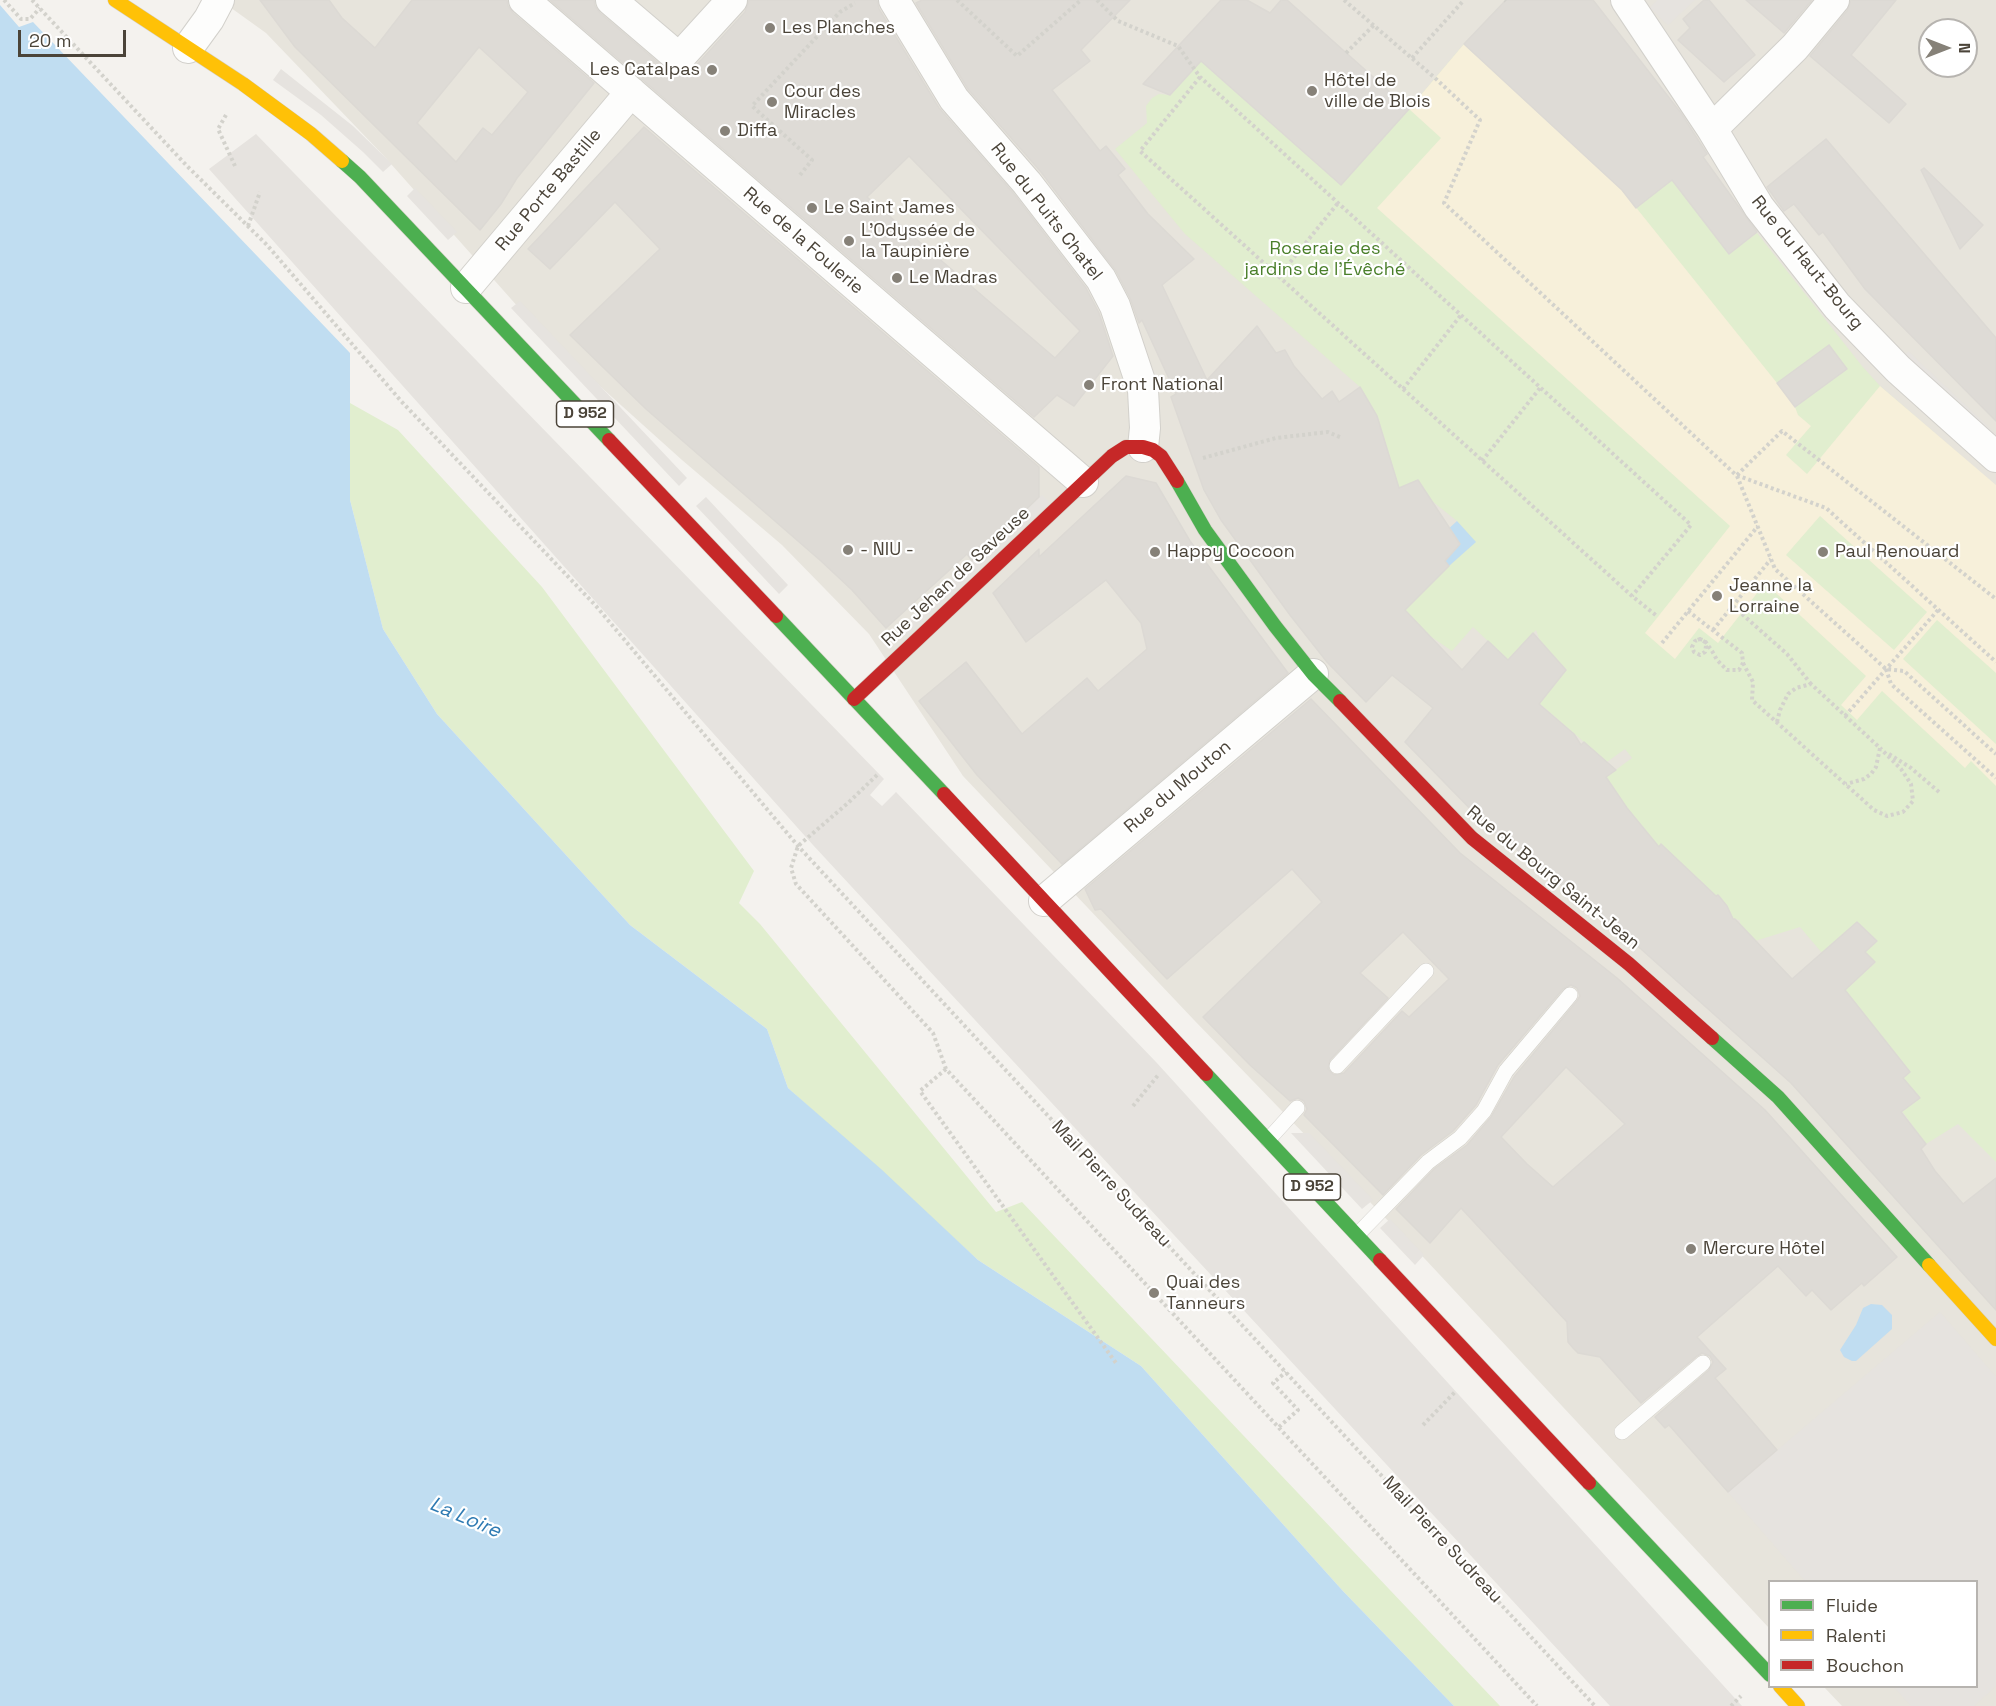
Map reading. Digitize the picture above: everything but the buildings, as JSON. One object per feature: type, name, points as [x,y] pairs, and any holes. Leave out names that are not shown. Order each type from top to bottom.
[{"type":"main road","name":"D 952","points":[[115,0],[243,84],[311,134],[360,177],[854,699],[1768,1673]]},
{"type":"main road","points":[[1083,482],[1126,447],[1143,447]]},
{"type":"main road","name":"Rue du Bourg Saint-Jean","points":[[1143,447],[1161,456],[1205,530],[1313,674],[1472,838],[1629,964],[1778,1097],[1996,1339]]},
{"type":"main road","name":"Rue Jehan de Saveuse","points":[[854,699],[1083,482]]},
{"type":"main road","points":[[1782,1688],[1798,1706]]},
{"type":"street","points":[[188,48],[209,19],[219,0]]},
{"type":"street","name":"Rue de la Foulerie","points":[[524,0],[1083,482]]},
{"type":"street","points":[[611,0],[679,58],[724,3]]},
{"type":"street","name":"Rue du Puits Chatel","points":[[894,0],[954,99],[1027,183],[1101,279],[1115,306],[1143,390],[1145,429],[1143,447]]},
{"type":"street","name":"Rue du Haut-Bourg","points":[[1626,0],[1712,129],[1759,207],[1837,306],[1898,369],[1996,457]]},
{"type":"street","points":[[1712,129],[1795,46],[1834,0]]},
{"type":"street","name":"Rue Porte Bastille","points":[[466,288],[631,92]]},
{"type":"street","name":"Rue du Mouton","points":[[1044,901],[1313,674]]},
{"type":"lane","points":[[1337,1066],[1426,970]]},
{"type":"lane","points":[[1357,1234],[1428,1162],[1460,1138],[1484,1111],[1506,1071],[1570,995]]},
{"type":"lane","points":[[1268,1140],[1297,1108]]},
{"type":"lane","points":[[1622,1432],[1704,1363]]},
{"type":"path","points":[[4,0],[21,19],[30,19],[40,8]]},
{"type":"path","name":"Mail Pierre Sudreau","points":[[32,0],[187,166],[267,245],[401,401],[596,606],[798,846],[1595,1706]]},
{"type":"path","points":[[957,0],[1017,56],[1081,0]]},
{"type":"path","points":[[1097,0],[1118,21],[1179,46],[1200,77],[1691,525],[1632,596]]},
{"type":"path","points":[[1344,0],[1480,120],[1444,203],[1736,475],[1826,508],[1996,662]]},
{"type":"path","points":[[1412,58],[1464,0]]},
{"type":"path","points":[[800,175],[812,160],[752,106],[840,12],[855,3]]},
{"type":"path","points":[[1346,53],[1374,26]]},
{"type":"path","points":[[1200,77],[1140,151],[1658,617]]},
{"type":"path","points":[[218,129],[235,166]]},
{"type":"path","points":[[248,226],[260,192]]},
{"type":"path","points":[[1279,276],[1338,203]]},
{"type":"path","points":[[1403,389],[1461,315]]},
{"type":"path","points":[[1482,460],[1540,388]]},
{"type":"path","points":[[1736,475],[1782,430],[1996,599]]},
{"type":"path","points":[[1168,466],[1276,438],[1328,432],[1341,438]]},
{"type":"path","points":[[1736,475],[1775,569],[1886,669],[1891,684],[1996,778]]},
{"type":"path","points":[[1662,643],[1758,526]]},
{"type":"path","points":[[1713,630],[1771,559]]},
{"type":"path","points":[[1689,611],[1742,653],[1743,663],[1753,682],[1752,700],[1874,810],[1887,816],[1903,812],[1913,801],[1911,784],[1901,769],[1811,684],[1787,654],[1733,606]]},
{"type":"path","points":[[1845,716],[1938,610]]},
{"type":"path","points":[[1695,641],[1701,639],[1707,646],[1701,655],[1694,652],[1692,647],[1695,641],[1701,639],[1705,641],[1717,660],[1727,670],[1739,670],[1743,663]]},
{"type":"path","points":[[1886,669],[1904,670],[1996,754]]},
{"type":"path","points":[[1777,722],[1788,694],[1796,688],[1811,684]]},
{"type":"path","points":[[1846,784],[1864,779],[1871,774],[1876,767],[1880,748]]},
{"type":"path","points":[[1880,748],[1911,768],[1939,792]]},
{"type":"path","points":[[877,774],[848,803],[798,846],[791,868],[796,884],[933,1033],[946,1070],[1537,1706]]},
{"type":"path","points":[[1133,1106],[1163,1069]]},
{"type":"path","points":[[946,1070],[920,1090],[1116,1364]]},
{"type":"path","points":[[1279,1428],[1298,1410],[1273,1383],[1286,1372]]},
{"type":"path","points":[[1423,1425],[1460,1387]]},
{"type":"shaded area","points":[[220,0],[1996,0],[1996,1706],[1842,1706],[1825,1688],[1978,1688],[1978,1580],[1768,1580],[1768,1627],[1425,1259],[963,776],[869,634],[782,545],[682,460],[543,335],[383,155],[266,33]]},
{"type":"shaded area","points":[[1657,0],[1695,0],[1668,25],[1650,8]]},
{"type":"shaded area","points":[[281,69],[353,126],[392,164],[383,172],[321,115],[273,80]]},
{"type":"shaded area","points":[[256,134],[884,779],[870,795],[882,806],[896,792],[1156,1062],[1742,1706],[1610,1706],[813,845],[209,169]]},
{"type":"shaded area","points":[[415,188],[457,232],[448,240],[407,196]]},
{"type":"shaded area","points":[[520,301],[687,478],[679,486],[511,308]]},
{"type":"shaded area","points":[[1908,351],[1996,434],[1996,450],[1901,359]]},
{"type":"shaded area","points":[[1042,495],[1050,503],[907,636],[900,628]]},
{"type":"shaded area","points":[[706,497],[788,585],[779,594],[696,506]]},
{"type":"shaded area","points":[[1291,1133],[1309,1133],[1373,1200],[1362,1209]]},
{"type":"shaded area","points":[[1390,1219],[1424,1255],[1415,1265],[1380,1228]]},
{"type":"shaded area","points":[[1940,1312],[1996,1377],[1996,1686],[1974,1706],[1911,1706],[1895,1688],[1978,1688],[1978,1580],[1804,1580],[1728,1492]]},
{"type":"green space","name":"Roseraie des jardins de l’Évêché","points":[[1187,37],[1215,74],[1341,185],[1464,44],[1622,190],[1636,207],[1672,180],[1729,254],[1757,233],[1880,386],[1996,486],[1996,1162],[1958,1124],[1926,1144],[1902,1111],[1920,1098],[1903,1078],[1909,1071],[1886,1041],[1823,1009],[1875,963],[1866,954],[1857,962],[1867,943],[1871,947],[1877,941],[1858,922],[1822,953],[1800,927],[1755,941],[1740,926],[1740,920],[1733,919],[1719,895],[1716,896],[1701,881],[1669,858],[1633,818],[1606,777],[1632,758],[1625,749],[1600,767],[1584,742],[1539,703],[1566,670],[1540,641],[1536,630],[1508,660],[1473,627],[1452,651],[1430,636],[1405,610],[1475,542],[1457,521],[1432,501],[1395,491],[1361,449],[1385,440],[1374,424],[1380,421],[1360,387],[1185,234],[1115,149],[1147,123],[1146,106],[1152,98],[1159,94],[1170,95],[1179,85],[1160,66]],"holes":[[[1829,345],[1846,369],[1794,406],[1777,383]]]},
{"type":"green space","points":[[350,403],[398,430],[542,587],[754,871],[739,903],[760,924],[996,1212],[1022,1202],[1500,1706],[1454,1706],[1342,1590],[1141,1366],[978,1260],[788,1088],[767,1029],[630,925],[437,714],[383,629],[350,500]]},
{"type":"sand","points":[[1464,44],[1622,190],[1777,383],[1795,407],[1798,415],[1811,426],[1786,455],[1807,474],[1880,386],[1996,485],[1996,673],[1937,620],[1903,659],[1996,744],[1996,786],[1971,761],[1965,768],[1882,691],[1857,720],[1841,705],[1866,676],[1765,583],[1718,643],[1699,628],[1675,659],[1645,633],[1730,526],[1377,208],[1441,138],[1409,109]],"holes":[[[1820,516],[1927,612],[1894,650],[1786,555]]]},
{"type":"water","name":"La Loire","points":[[0,5],[19,27],[33,22],[350,353],[350,500],[383,629],[437,714],[630,925],[767,1029],[788,1088],[881,1169],[978,1260],[1141,1366],[1342,1590],[1454,1706],[0,1706]]},
{"type":"water","points":[[1457,521],[1476,542],[1449,566],[1431,545]]},
{"type":"water","points":[[1871,1304],[1882,1305],[1892,1315],[1892,1329],[1856,1361],[1852,1361],[1844,1357],[1840,1350],[1856,1325],[1863,1308]]},
{"type":"traffic: fast","points":[[342,161],[360,177],[609,440]]},
{"type":"traffic: fast","points":[[1177,481],[1205,530],[1275,626],[1313,674],[1340,701]]},
{"type":"traffic: fast","points":[[776,616],[944,794]]},
{"type":"traffic: fast","points":[[1712,1038],[1778,1097],[1929,1265]]},
{"type":"traffic: fast","points":[[1206,1074],[1380,1260]]},
{"type":"traffic: fast","points":[[1589,1483],[1768,1673]]},
{"type":"traffic: slow","points":[[115,0],[243,84],[311,134],[342,161]]},
{"type":"traffic: slow","points":[[1929,1265],[1996,1339]]},
{"type":"traffic: slow","points":[[1782,1688],[1798,1706]]},
{"type":"traffic: jam","points":[[609,440],[776,616]]},
{"type":"traffic: jam","points":[[854,699],[1112,456],[1126,447],[1143,447],[1153,450],[1161,456],[1177,481]]},
{"type":"traffic: jam","points":[[1340,701],[1472,838],[1629,964],[1712,1038]]},
{"type":"traffic: jam","points":[[944,794],[1206,1074]]},
{"type":"traffic: jam","points":[[1380,1260],[1589,1483]]},
{"type":"place","name":"Les Planches","points":[[770,28]]},
{"type":"place","name":"Les Catalpas","points":[[712,70]]},
{"type":"place","name":"Hôtel de ville de Blois","points":[[1312,91]]},
{"type":"place","name":"Cour des Miracles","points":[[772,102]]},
{"type":"place","name":"Diffa","points":[[725,131]]},
{"type":"place","name":"Le Saint James","points":[[812,208]]},
{"type":"place","name":"L'Odyssée de la Taupinière","points":[[849,241]]},
{"type":"place","name":"Le Madras","points":[[897,278]]},
{"type":"place","name":"Front National","points":[[1089,385]]},
{"type":"place","name":"‑ NIU ‑","points":[[848,550]]},
{"type":"place","name":"Happy Cocoon","points":[[1155,552]]},
{"type":"place","name":"Paul Renouard","points":[[1823,552]]},
{"type":"place","name":"Jeanne la Lorraine","points":[[1717,596]]},
{"type":"place","name":"Mercure Hôtel","points":[[1691,1249]]},
{"type":"place","name":"Quai des Tanneurs","points":[[1154,1293]]}]
